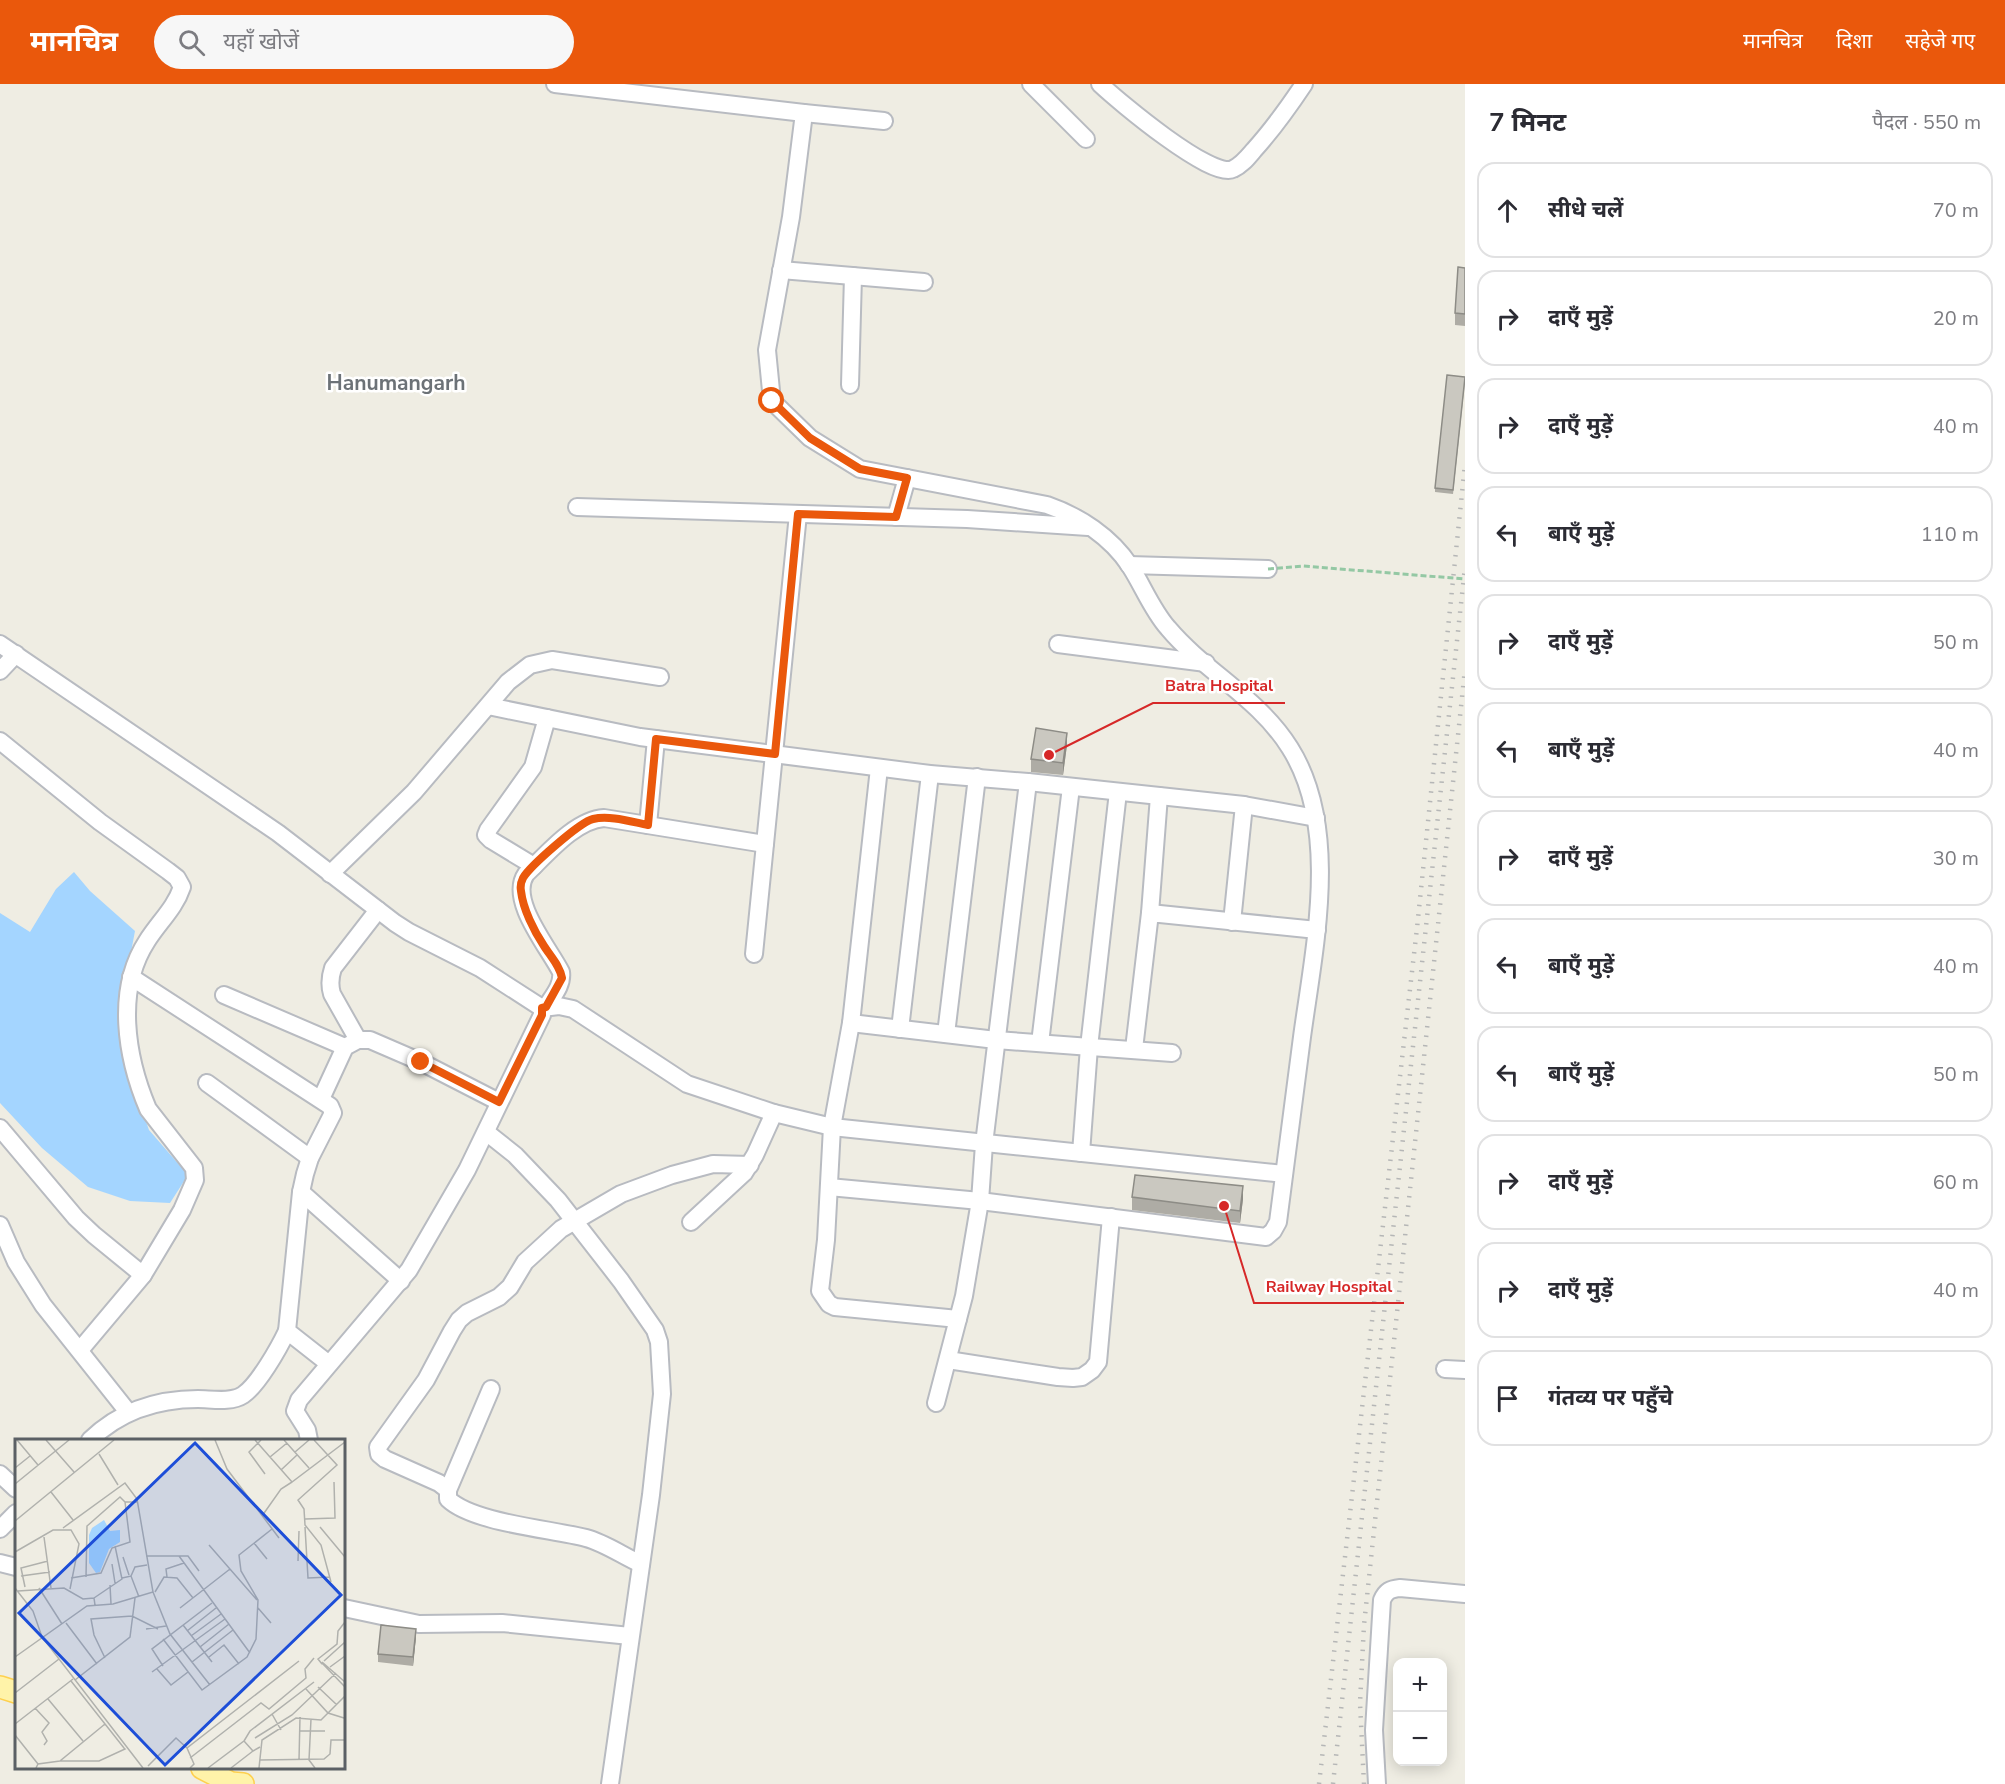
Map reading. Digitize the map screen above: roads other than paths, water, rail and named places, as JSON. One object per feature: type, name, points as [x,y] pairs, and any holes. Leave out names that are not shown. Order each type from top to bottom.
[{"type":"main road","points":[[0,1688],[15,1692]]},
{"type":"main road","points":[[208,1769],[235,1779]]},
{"type":"street","points":[[555,84],[687,92],[804,113],[884,120]]},
{"type":"street","points":[[1030,84],[1086,139]]},
{"type":"street","points":[[1100,84],[1168,140],[1221,170],[1232,170],[1242,163],[1276,126],[1304,84]]},
{"type":"street","points":[[804,113],[791,217],[767,350],[772,401],[810,438],[860,469],[1047,505],[1070,513],[1091,527],[1129,565],[1167,627],[1275,725],[1292,750],[1305,781],[1316,818],[1320,851],[1317,930],[1278,1222],[1266,1237],[980,1202],[829,1187]]},
{"type":"street","points":[[781,270],[924,282]]},
{"type":"street","points":[[850,385],[853,276]]},
{"type":"street","points":[[896,517],[907,478]]},
{"type":"street","points":[[577,507],[967,519],[1091,527]]},
{"type":"street","points":[[754,954],[798,514]]},
{"type":"street","points":[[1129,565],[1268,569]]},
{"type":"street","points":[[0,644],[278,833],[409,932],[480,968],[544,1007],[559,1006],[573,1009],[687,1084],[774,1113],[832,1127],[1284,1174]]},
{"type":"street","points":[[1058,644],[1206,663]]},
{"type":"street","points":[[0,671],[16,654]]},
{"type":"street","points":[[330,874],[414,792],[488,706],[520,672],[530,665],[552,660],[660,677]]},
{"type":"street","points":[[488,706],[656,739],[930,774],[1244,805],[1316,818]]},
{"type":"street","points":[[534,867],[486,835],[533,767],[547,718]]},
{"type":"street","points":[[648,825],[656,739]]},
{"type":"street","points":[[0,741],[100,822],[177,878],[182,887],[178,899],[137,957],[127,1001],[128,1026],[143,1098],[148,1109],[194,1168],[195,1180],[182,1210],[143,1275],[80,1350]]},
{"type":"street","points":[[879,768],[851,1023],[832,1127],[820,1292],[828,1304],[846,1309],[958,1319]]},
{"type":"street","points":[[900,1029],[930,774]]},
{"type":"street","points":[[946,1034],[976,777]]},
{"type":"street","points":[[936,1403],[964,1296],[980,1202],[984,1144],[1028,782]]},
{"type":"street","points":[[1040,1043],[1071,787]]},
{"type":"street","points":[[1081,1153],[1089,1047],[1118,792]]},
{"type":"street","points":[[1134,1049],[1150,913],[1159,796]]},
{"type":"street","points":[[1232,922],[1244,805]]},
{"type":"street","points":[[309,1439],[307,1430],[294,1411],[298,1400],[401,1281],[467,1170],[544,1007],[562,978],[557,965],[537,934],[523,899],[520,888],[522,880],[576,829],[594,819],[604,818],[765,844]]},
{"type":"street","points":[[321,1099],[351,1044],[332,994],[330,976],[333,968],[378,910]]},
{"type":"street","points":[[1150,913],[1317,930]]},
{"type":"street","points":[[91,1439],[128,1412],[146,1405],[179,1399],[234,1399],[244,1395],[272,1359],[287,1331],[301,1191],[310,1158],[333,1113],[330,1106],[321,1099],[131,977]]},
{"type":"street","points":[[224,995],[351,1044],[370,1040],[421,1062],[499,1102]]},
{"type":"street","points":[[851,1023],[996,1040],[1172,1053]]},
{"type":"street","points":[[207,1083],[310,1158]]},
{"type":"street","points":[[691,1222],[735,1183],[750,1165],[774,1113]]},
{"type":"street","points":[[0,1128],[76,1218],[143,1275]]},
{"type":"street","points":[[486,1132],[515,1155],[558,1200],[621,1281],[655,1330],[659,1342],[662,1394],[651,1495],[610,1784]]},
{"type":"street","points":[[448,1490],[439,1483],[385,1459],[378,1447],[426,1380],[459,1320],[468,1312],[499,1297],[510,1287],[533,1253],[574,1220],[621,1194],[693,1168],[723,1163],[750,1165]]},
{"type":"street","points":[[301,1191],[401,1281]]},
{"type":"street","points":[[948,1359],[1058,1377],[1082,1377],[1092,1370],[1098,1362],[1111,1217]]},
{"type":"street","points":[[0,1225],[27,1281],[43,1305],[128,1412]]},
{"type":"street","points":[[287,1331],[328,1364]]},
{"type":"street","points":[[1445,1369],[1465,1370]]},
{"type":"street","points":[[491,1389],[448,1490],[448,1499],[475,1513],[526,1527],[588,1539],[641,1564]]},
{"type":"street","points":[[0,1473],[15,1488]]},
{"type":"street","points":[[0,1530],[15,1514]]},
{"type":"street","points":[[0,1563],[15,1567]]},
{"type":"street","points":[[1377,1784],[1374,1730],[1382,1600],[1391,1589],[1400,1588],[1465,1594]]},
{"type":"street","points":[[345,1608],[420,1624],[502,1623],[630,1636]]},
{"type":"water","points":[[74,872],[90,891],[135,931],[118,1021],[133,1084],[149,1130],[188,1175],[170,1203],[130,1201],[88,1187],[42,1148],[0,1103],[0,913],[30,932],[56,889]]},
{"type":"railway","points":[[1319,1784],[1417,928],[1465,464]]},
{"type":"railway","points":[[1333,1784],[1465,567]]},
{"type":"railway","points":[[1364,1784],[1360,1703],[1364,1625],[1465,669]]},
{"type":"place","name":"Batra Hospital","points":[[1049,755]]},
{"type":"place","name":"Railway Hospital","points":[[1224,1206]]},
{"type":"district","name":"Hanumangarh","points":[[396,383]]}]
